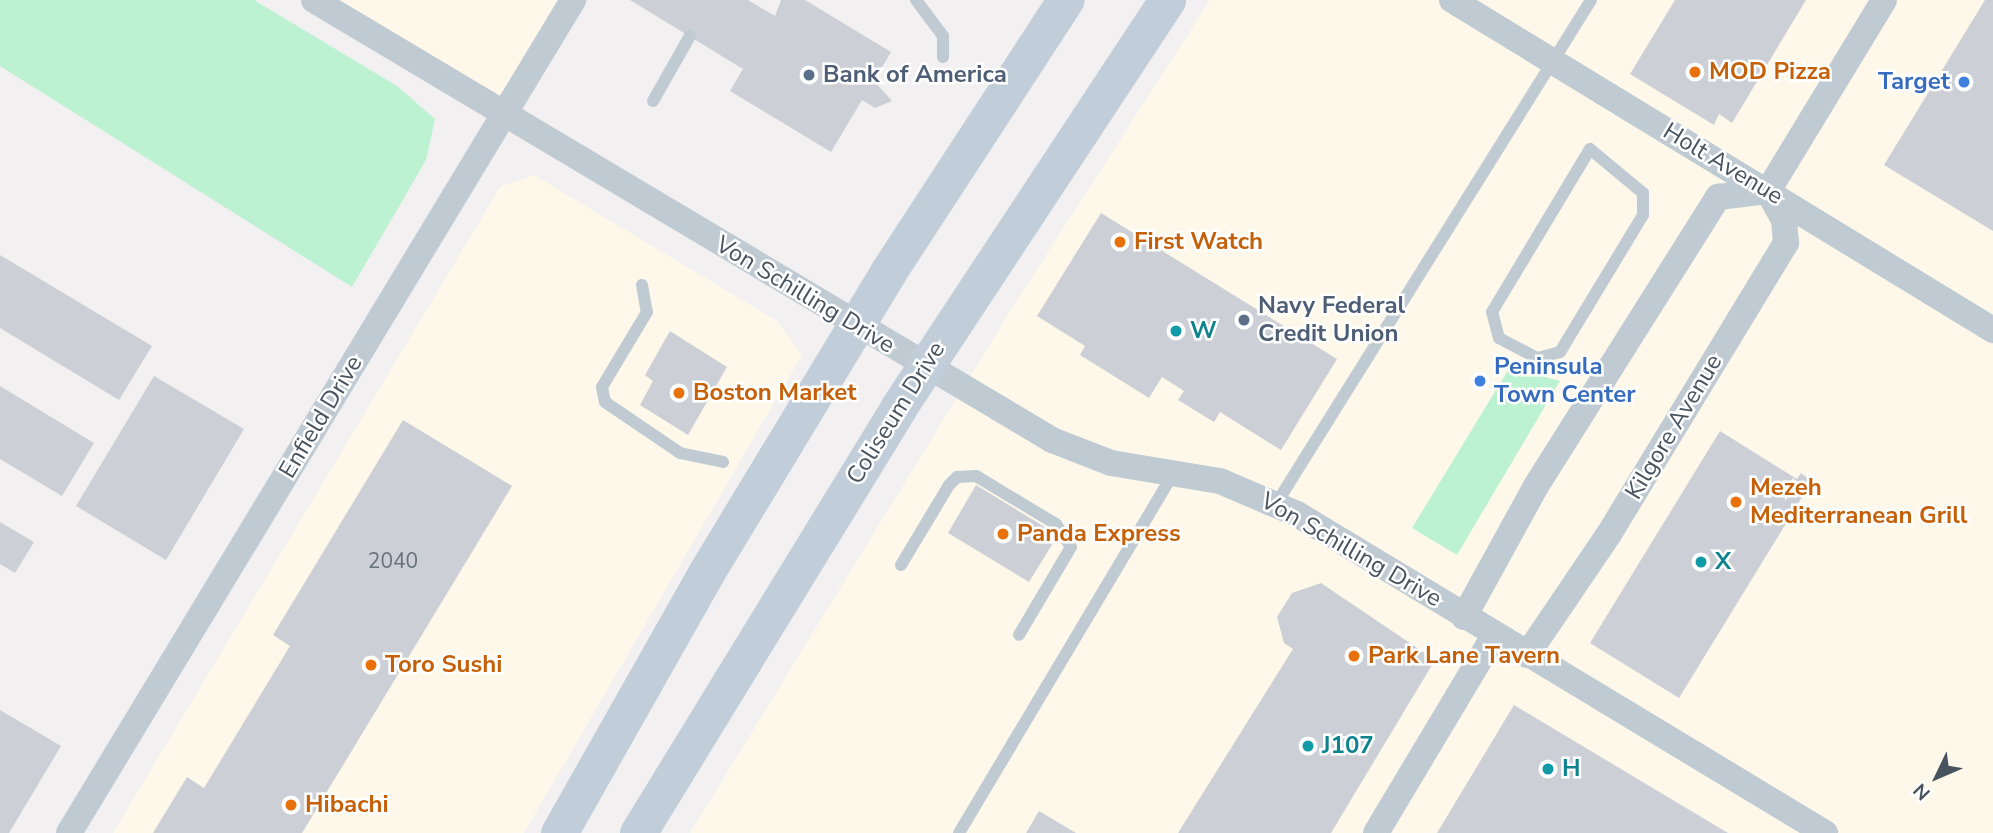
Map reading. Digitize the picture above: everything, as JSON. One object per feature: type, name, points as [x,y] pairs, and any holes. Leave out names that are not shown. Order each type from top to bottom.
[{"type":"street","name":"Von Schilling Drive","points":[[314,0],[924,367],[1082,453],[1220,481],[1276,504],[1825,833]]},
{"type":"street","name":"Enfield Drive","points":[[69,833],[573,0]]},
{"type":"street","points":[[559,833],[705,573],[856,326],[1065,0]]},
{"type":"street","name":"Coliseum Drive","points":[[638,833],[924,367],[1167,0]]},
{"type":"street","name":"Holt Avenue","points":[[1452,0],[1993,330]]},
{"type":"street","points":[[1464,617],[1536,486],[1718,197],[1768,191],[1884,0]]},
{"type":"street","name":"Kilgore Avenue","points":[[1527,655],[1609,534],[1786,243],[1784,220],[1768,191]]},
{"type":"street","points":[[1376,833],[1494,636]]},
{"type":"lane","points":[[916,0],[943,36],[943,57]]},
{"type":"lane","points":[[1276,504],[1591,0]]},
{"type":"lane","points":[[653,101],[690,36]]},
{"type":"lane","points":[[1590,149],[1643,193],[1643,215],[1560,352],[1537,358],[1499,338],[1492,313],[1590,149]]},
{"type":"lane","points":[[642,285],[647,312],[602,387],[605,402],[680,453],[723,462]]},
{"type":"lane","points":[[959,833],[1175,471]]},
{"type":"lane","points":[[901,565],[957,477],[976,476],[1056,524],[1071,547],[1019,635]]},
{"type":"shaded area","points":[[305,0],[564,0],[502,116]]},
{"type":"shaded area","name":"Peninsula Town Center","points":[[1210,0],[1993,0],[1993,833],[690,833],[1012,308]]},
{"type":"shaded area","points":[[534,175],[777,321],[802,355],[524,833],[113,833],[500,187]]},
{"type":"green space","points":[[0,0],[254,0],[397,86],[435,119],[426,160],[352,287],[0,66]]},
{"type":"green space","points":[[1510,367],[1560,381],[1457,555],[1412,528]]},
{"type":"building","name":"Bank of America","points":[[630,0],[748,0],[775,16],[781,0],[805,0],[891,52],[874,81],[892,101],[875,108],[862,100],[831,152],[730,91],[743,69]]},
{"type":"building","points":[[1675,0],[1806,0],[1732,123],[1719,114],[1714,125],[1630,74]]},
{"type":"building","name":"Target","points":[[1985,0],[1993,0],[1993,231],[1884,165]]},
{"type":"building","name":"W","points":[[1101,213],[1337,359],[1281,450],[1220,412],[1214,422],[1178,400],[1184,391],[1162,377],[1149,398],[1080,355],[1085,346],[1037,316]]},
{"type":"building","points":[[0,255],[152,346],[119,400],[0,328]]},
{"type":"building","name":"Boston Market","points":[[670,331],[727,367],[688,435],[640,405],[653,381],[645,375]]},
{"type":"building","points":[[154,376],[244,429],[166,560],[76,506]]},
{"type":"building","points":[[0,386],[94,443],[62,496],[0,459]]},
{"type":"building","points":[[403,420],[512,486],[302,833],[153,833],[187,777],[204,788],[290,646],[273,635]]},
{"type":"building","name":"X","points":[[1720,431],[1797,479],[1801,473],[1812,481],[1679,698],[1590,643]]},
{"type":"building","name":"Panda Express","points":[[976,485],[1058,535],[1029,582],[948,533]]},
{"type":"building","points":[[0,522],[34,542],[15,573],[0,564]]},
{"type":"building","name":"J107","points":[[1321,583],[1435,660],[1331,833],[1178,833],[1293,649],[1284,643],[1277,617],[1292,593]]},
{"type":"building","name":"H","points":[[1514,705],[1728,833],[1437,833]]},
{"type":"building","points":[[0,710],[61,746],[9,833],[0,833]]},
{"type":"building","points":[[1039,811],[1076,833],[1026,833]]},
{"type":"place","name":"MOD Pizza","points":[[1695,72]]},
{"type":"place","name":"Bank of America","points":[[809,75]]},
{"type":"place","name":"Target","points":[[1964,82]]},
{"type":"place","name":"First Watch","points":[[1120,242]]},
{"type":"place","name":"Navy Federal Credit Union","points":[[1244,320]]},
{"type":"place","name":"W","points":[[1176,331]]},
{"type":"place","name":"Peninsula Town Center","points":[[1480,381]]},
{"type":"place","name":"Boston Market","points":[[679,393]]},
{"type":"place","name":"Mezeh Mediterranean Grill","points":[[1736,502]]},
{"type":"place","name":"Panda Express","points":[[1003,534]]},
{"type":"place","name":"X","points":[[1701,562]]},
{"type":"place","name":"Park Lane Tavern","points":[[1354,656]]},
{"type":"place","name":"Toro Sushi","points":[[371,665]]},
{"type":"place","name":"J107","points":[[1308,746]]},
{"type":"place","name":"H","points":[[1548,769]]},
{"type":"place","name":"Hibachi","points":[[291,805]]}]
